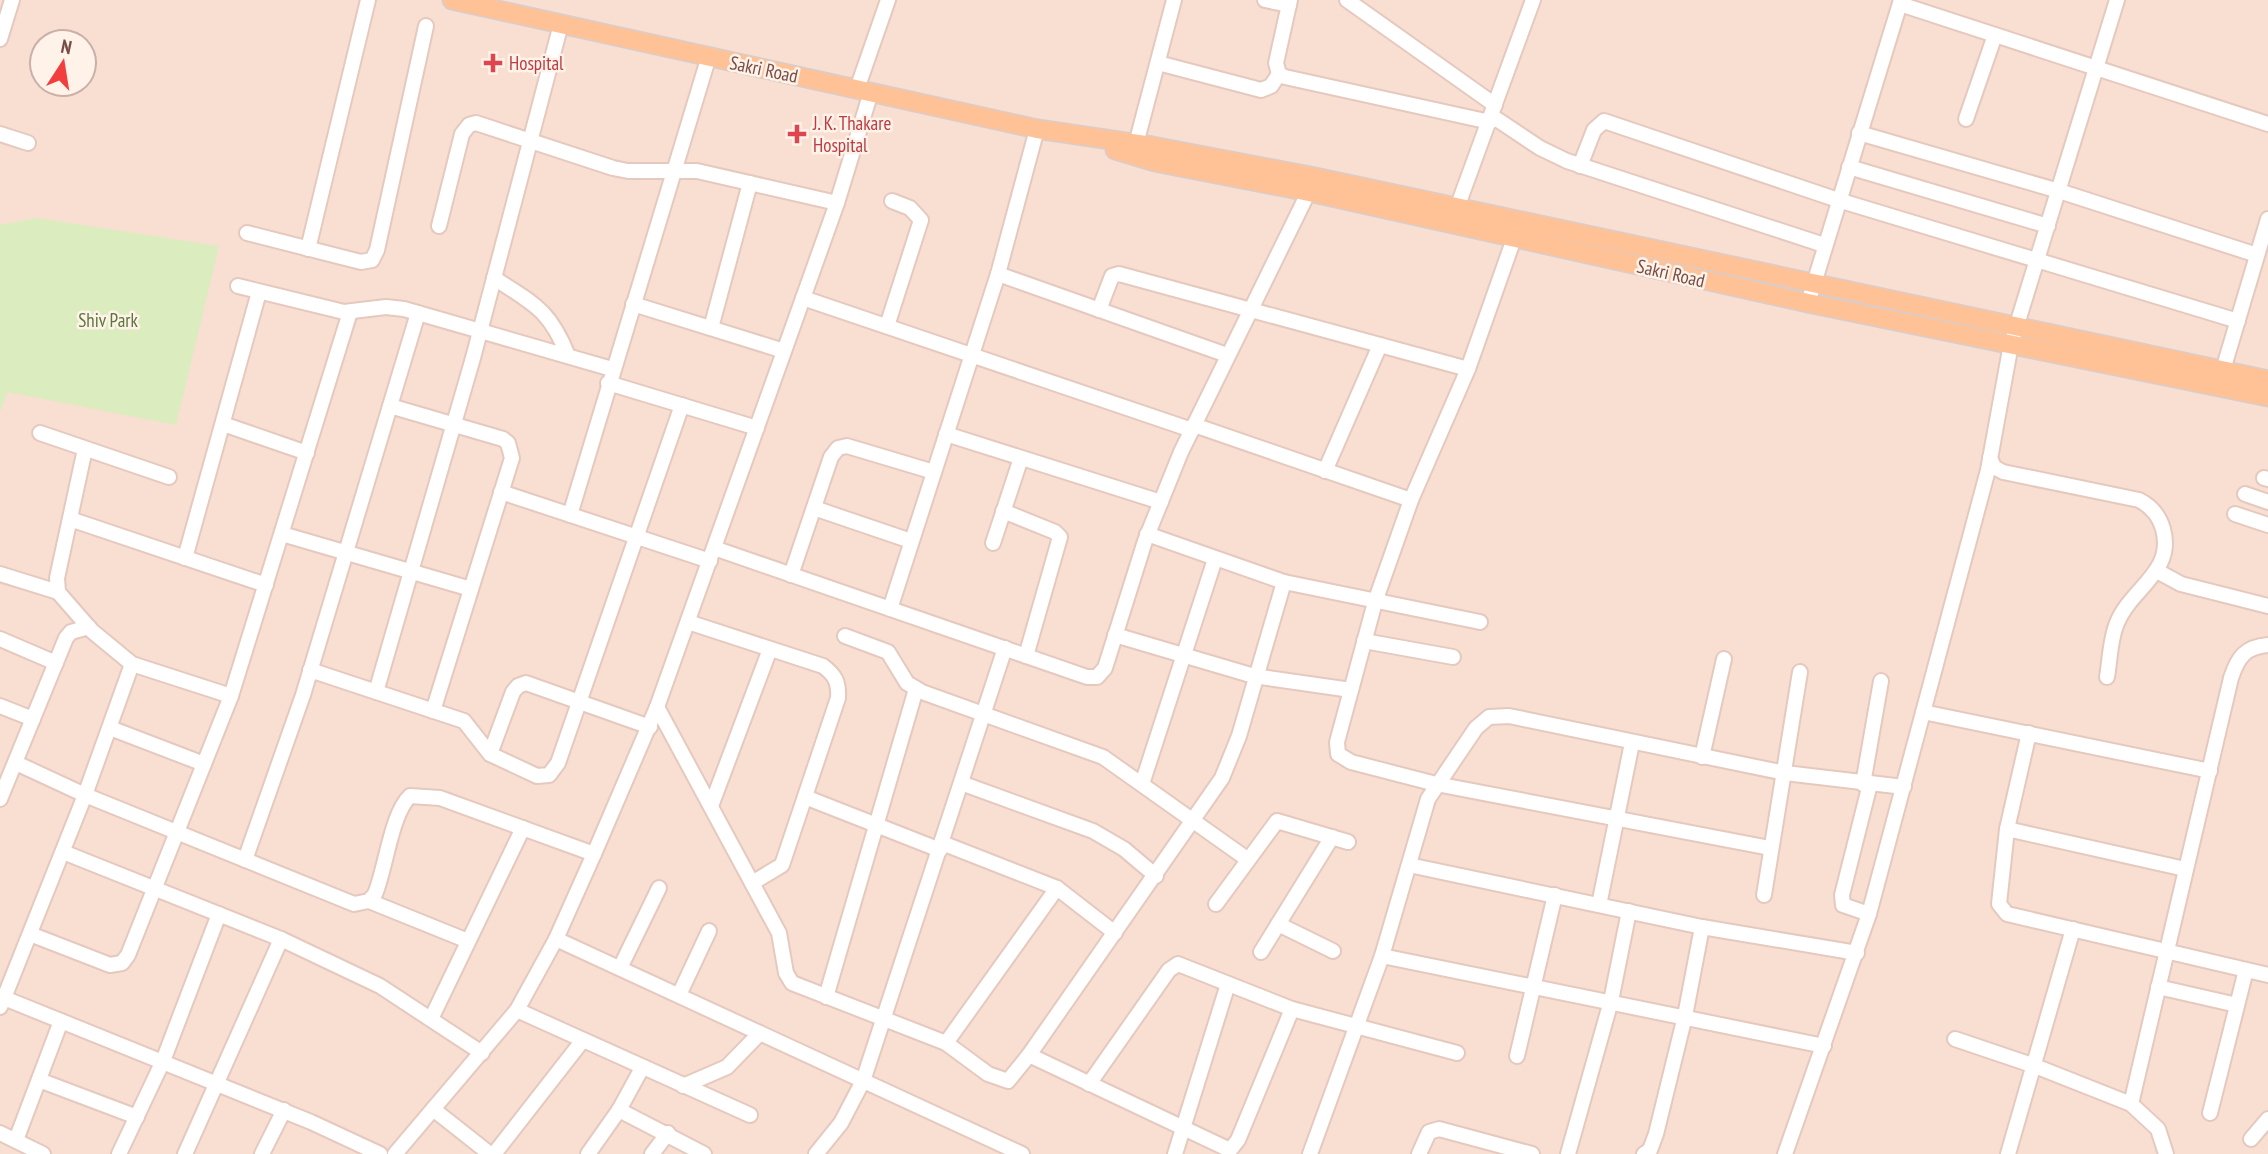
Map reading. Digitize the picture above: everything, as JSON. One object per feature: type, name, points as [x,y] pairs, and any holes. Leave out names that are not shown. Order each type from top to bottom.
[{"type":"main road","name":"Sakri Road","points":[[452,0],[471,2],[1076,138],[1155,162],[1312,184]]},
{"type":"main road","name":"Sakri Road","points":[[1076,138],[1136,144],[1517,230],[1808,303],[2223,370],[2268,380]]},
{"type":"main road","name":"Sakri Road","points":[[1517,230],[1813,284],[2013,336],[2268,397]]},
{"type":"street","points":[[1,34],[12,0]]},
{"type":"street","points":[[308,249],[368,0]]},
{"type":"street","points":[[395,1154],[517,1010],[555,939],[650,727],[837,203],[887,0]]},
{"type":"street","points":[[1136,144],[1174,0]]},
{"type":"street","points":[[1265,0],[1290,2],[1276,63],[1279,74],[1291,80],[1493,114]]},
{"type":"street","points":[[1346,0],[1539,148],[1580,166],[1824,245]]},
{"type":"street","points":[[1455,216],[1533,0]]},
{"type":"street","points":[[1785,1154],[1869,914],[1987,471],[2013,336],[2118,0]]},
{"type":"street","points":[[1808,303],[1900,2],[2268,124]]},
{"type":"street","points":[[376,692],[480,330],[561,24]]},
{"type":"street","points":[[247,233],[361,262],[372,260],[377,250],[426,26]]},
{"type":"street","points":[[1966,119],[1995,35]]},
{"type":"street","points":[[570,515],[610,376],[677,170],[709,57]]},
{"type":"street","points":[[1157,63],[1261,90],[1271,86],[1279,74]]},
{"type":"street","points":[[1580,166],[1594,130],[1604,121],[1838,200],[2238,321]]},
{"type":"street","points":[[439,226],[464,129],[469,125],[482,125],[530,143],[628,171],[677,170],[837,203]]},
{"type":"street","points":[[890,608],[998,274],[1037,130]]},
{"type":"street","points":[[1859,133],[2261,252]]},
{"type":"street","points":[[0,134],[28,143]]},
{"type":"street","points":[[1849,167],[2048,226]]},
{"type":"street","points":[[711,328],[750,183]]},
{"type":"street","points":[[501,492],[634,536],[791,575],[1026,656],[1097,677],[1105,668],[1147,534],[1193,428],[1312,184]]},
{"type":"street","points":[[887,326],[921,220],[911,208],[892,201]]},
{"type":"street","points":[[2223,370],[2261,252],[2268,219]]},
{"type":"street","points":[[1517,230],[1468,369],[1411,500],[1375,602],[1336,742],[1338,754],[1351,762],[1436,784],[1770,848]]},
{"type":"street","points":[[998,274],[1227,355]]},
{"type":"street","points":[[1099,310],[1115,274],[1251,308],[1468,369]]},
{"type":"street","points":[[494,278],[548,315],[558,330],[568,356]]},
{"type":"street","points":[[237,286],[350,312],[386,307],[418,313],[568,356],[682,405],[757,428]]},
{"type":"street","points":[[185,558],[259,292]]},
{"type":"street","points":[[803,298],[1411,500]]},
{"type":"street","points":[[633,304],[784,351]]},
{"type":"street","points":[[30,934],[116,966],[128,955],[231,696],[350,312]]},
{"type":"street","points":[[245,860],[347,554],[418,313]]},
{"type":"street","points":[[1325,471],[1380,345]]},
{"type":"street","points":[[310,670],[464,721],[490,754],[537,776],[549,775],[558,763],[634,536],[682,405]]},
{"type":"street","points":[[390,406],[508,443],[512,458],[433,711]]},
{"type":"street","points":[[223,424],[307,453]]},
{"type":"street","points":[[40,433],[169,477]]},
{"type":"street","points":[[946,434],[1161,502]]},
{"type":"street","points":[[791,575],[831,457],[838,448],[847,446],[934,472]]},
{"type":"street","points":[[58,592],[57,578],[85,449]]},
{"type":"street","points":[[993,543],[1021,458]]},
{"type":"street","points":[[1987,471],[1994,467],[2003,472],[2146,503],[2155,513],[2164,532],[2164,555],[2155,573],[2116,624],[2107,677]]},
{"type":"street","points":[[2245,494],[2268,502]]},
{"type":"street","points":[[814,508],[911,541]]},
{"type":"street","points":[[1003,511],[1055,532],[1060,537],[1026,656]]},
{"type":"street","points":[[2235,514],[2268,525]]},
{"type":"street","points":[[70,519],[266,585]]},
{"type":"street","points":[[282,534],[471,589]]},
{"type":"street","points":[[1147,534],[1284,582],[1480,622]]},
{"type":"street","points":[[1142,784],[1215,559]]},
{"type":"street","points":[[0,573],[58,592],[89,627],[132,664],[231,696]]},
{"type":"street","points":[[2155,573],[2181,584],[2268,606]]},
{"type":"street","points":[[657,707],[779,933],[786,973],[792,983],[946,1043],[1001,1081],[1014,1077],[1222,778],[1239,736],[1254,676],[1284,582]]},
{"type":"street","points":[[688,622],[823,666],[834,674],[839,686],[838,698],[782,864],[752,883]]},
{"type":"street","points":[[1,796],[66,638],[71,632],[89,627]]},
{"type":"street","points":[[1115,635],[1254,676],[1350,690]]},
{"type":"street","points":[[845,636],[888,652],[907,684],[916,689],[1103,757],[1247,859]]},
{"type":"street","points":[[0,639],[55,663]]},
{"type":"street","points":[[1364,641],[1453,657]]},
{"type":"street","points":[[2131,1104],[2237,660],[2252,648],[2268,645]]},
{"type":"street","points":[[816,1154],[841,1123],[863,1081],[886,1019],[1005,648]]},
{"type":"street","points":[[710,806],[770,649]]},
{"type":"street","points":[[1702,757],[1724,659]]},
{"type":"street","points":[[132,664],[85,796],[1,1000],[219,1083],[380,1154]]},
{"type":"street","points":[[1764,895],[1800,672]]},
{"type":"street","points":[[1869,914],[1847,908],[1843,905],[1842,895],[1867,784],[1881,681]]},
{"type":"street","points":[[490,754],[518,685],[526,684],[650,727]]},
{"type":"street","points":[[826,997],[874,824],[916,689]]},
{"type":"street","points":[[0,706],[33,719]]},
{"type":"street","points":[[1923,712],[2210,771]]},
{"type":"street","points":[[1310,1154],[1382,956],[1422,816],[1436,784],[1476,728],[1495,715],[1785,773],[1903,787]]},
{"type":"street","points":[[110,728],[204,764]]},
{"type":"street","points":[[2029,733],[2007,829],[1999,904],[2007,914],[2167,949],[2268,975]]},
{"type":"street","points":[[1599,905],[1632,743]]},
{"type":"street","points":[[16,763],[85,796],[354,904],[369,901],[468,941]]},
{"type":"street","points":[[961,783],[1093,831],[1124,849],[1156,876]]},
{"type":"street","points":[[369,901],[380,883],[403,802],[410,796],[440,798],[594,853]]},
{"type":"street","points":[[805,797],[1057,888],[1115,933]]},
{"type":"street","points":[[1216,904],[1277,821],[1348,842]]},
{"type":"street","points":[[431,1019],[523,828]]},
{"type":"street","points":[[2007,829],[2185,869]]},
{"type":"street","points":[[1261,952],[1332,837]]},
{"type":"street","points":[[63,852],[281,939],[380,986],[482,1053]]},
{"type":"street","points":[[1409,865],[1702,928],[1857,953]]},
{"type":"street","points":[[620,968],[659,888]]},
{"type":"street","points":[[946,1043],[1057,888]]},
{"type":"street","points":[[1517,1056],[1555,895]]},
{"type":"street","points":[[1568,1154],[1611,1001],[1629,911]]},
{"type":"street","points":[[119,1154],[163,1061],[219,914]]},
{"type":"street","points":[[1278,924],[1333,951]]},
{"type":"street","points":[[1644,1154],[1653,1143],[1685,1016],[1702,928]]},
{"type":"street","points":[[2008,1154],[2073,929]]},
{"type":"street","points":[[679,995],[709,931]]},
{"type":"street","points":[[185,1154],[281,939]]},
{"type":"street","points":[[555,939],[863,1081],[991,1148],[1022,1154]]},
{"type":"street","points":[[1382,956],[1824,1046]]},
{"type":"street","points":[[1089,1084],[1173,965],[1184,964],[1292,1009],[1357,1024],[1457,1053]]},
{"type":"street","points":[[2210,1113],[2246,970]]},
{"type":"street","points":[[1175,1154],[1228,984]]},
{"type":"street","points":[[2158,987],[2237,1005]]},
{"type":"street","points":[[1030,1055],[1222,1147],[1234,1147],[1292,1009]]},
{"type":"street","points":[[517,1010],[750,1115]]},
{"type":"street","points":[[16,1140],[61,1021]]},
{"type":"street","points":[[683,1086],[727,1067],[760,1033]]},
{"type":"street","points":[[1955,1039],[2035,1066],[2131,1104],[2158,1129],[2166,1154]]},
{"type":"street","points":[[433,1110],[492,1154],[583,1040]]},
{"type":"street","points":[[588,1154],[619,1110],[642,1068]]},
{"type":"street","points":[[39,1080],[137,1117]]},
{"type":"street","points":[[262,1154],[284,1110]]},
{"type":"street","points":[[619,1110],[668,1133],[704,1154]]},
{"type":"street","points":[[2251,1139],[2268,1119]]},
{"type":"street","points":[[1419,1154],[1429,1132],[1439,1129],[1532,1154]]},
{"type":"street","points":[[0,1133],[43,1154]]},
{"type":"street","points":[[652,1154],[668,1133]]},
{"type":"shaded area","points":[[0,0],[2268,0],[2268,1154],[0,1154]]},
{"type":"green space","name":"Shiv Park","points":[[37,218],[219,246],[176,425],[8,392],[0,411],[0,225]]},
{"type":"place","name":"Hospital","points":[[493,63]]},
{"type":"place","name":"J. K. Thakare Hospital","points":[[797,134]]}]
